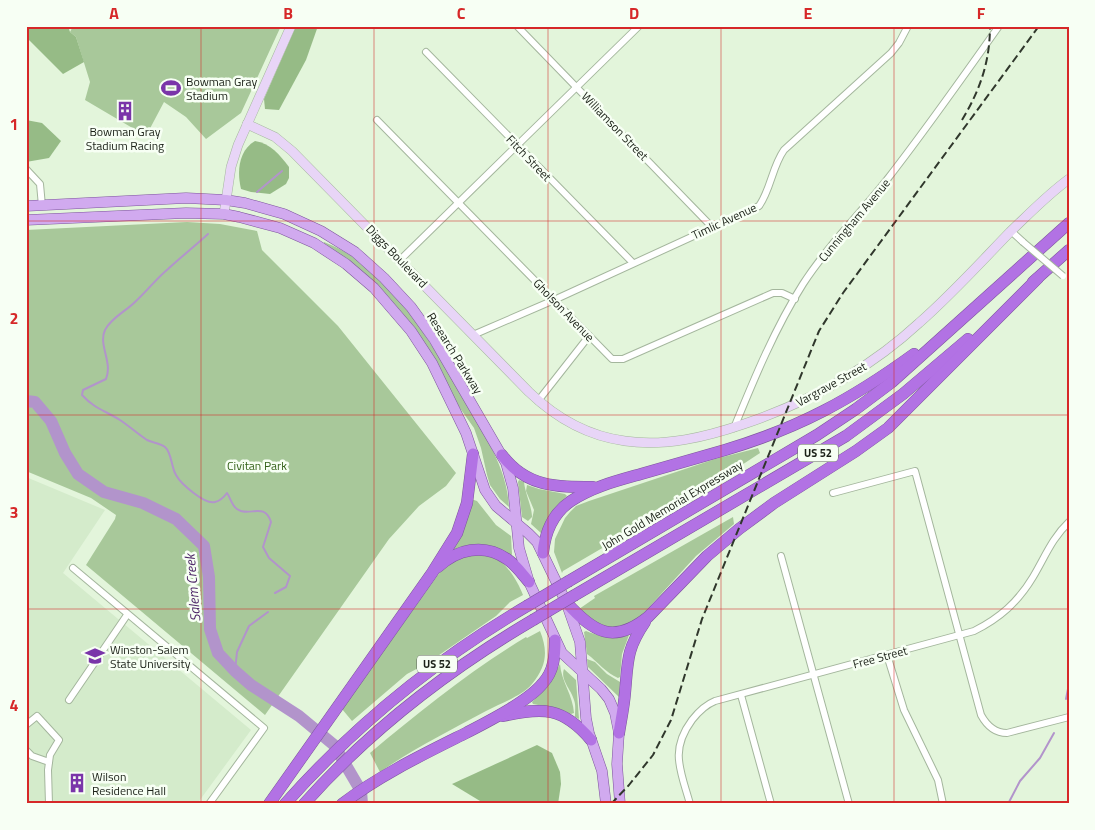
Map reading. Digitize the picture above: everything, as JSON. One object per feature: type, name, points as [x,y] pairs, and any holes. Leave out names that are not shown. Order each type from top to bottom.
[{"type":"highway","name":"John Gold Memorial Expressway","points":[[285,804],[314,771],[354,732],[389,701],[441,661],[527,606],[837,422],[892,382],[1069,223]]},
{"type":"highway","name":"US 52","points":[[304,804],[361,746],[399,712],[450,673],[533,620],[853,431],[908,390],[1069,250]]},
{"type":"highway","points":[[566,602],[586,623],[604,632],[626,631],[639,624],[707,556],[739,529],[774,503],[856,451],[888,428],[1038,278]]},
{"type":"highway","points":[[543,553],[547,534],[556,515],[571,501],[595,487],[750,442],[816,416],[875,382],[964,317]]},
{"type":"highway","points":[[269,804],[432,573],[457,533],[469,496],[473,454]]},
{"type":"highway","points":[[502,455],[516,470],[537,481],[557,486],[595,487]]},
{"type":"highway","points":[[432,573],[446,560],[458,553],[470,550],[483,550],[507,559],[529,582]]},
{"type":"highway","points":[[619,733],[628,655],[634,640],[648,617]]},
{"type":"highway","points":[[342,804],[378,780],[494,718],[533,693],[543,684],[550,673],[554,662],[555,640]]},
{"type":"highway","points":[[494,718],[532,710],[547,711],[570,720],[591,740]]},
{"type":"main road","name":"Research Parkway","points":[[26,206],[186,198],[226,200],[265,208],[303,222],[338,240],[374,269],[411,307],[434,339],[502,455],[511,479],[519,548],[529,582],[562,653],[600,688],[609,699],[615,713],[619,733],[618,769],[620,804]]},
{"type":"main road","name":"Research Parkway","points":[[26,220],[186,213],[224,214],[261,222],[297,235],[330,252],[374,288],[412,331],[432,363],[466,433],[480,478],[489,496],[496,506],[533,537],[543,553],[566,602],[580,642],[586,718],[591,740],[602,770],[606,804]]},
{"type":"street","points":[[224,214],[232,162],[291,26]]},
{"type":"street","name":"Williamson Street","points":[[517,26],[712,227]]},
{"type":"street","points":[[400,260],[639,26]]},
{"type":"street","name":"Timlic Avenue","points":[[473,335],[759,206],[764,199],[778,158],[784,150],[900,43],[908,26]]},
{"type":"street","name":"Cunningham Avenue","points":[[734,428],[754,378],[795,299],[818,263],[890,176],[999,26]]},
{"type":"street","name":"Fitch Street","points":[[426,52],[633,263]]},
{"type":"street","name":"Gholson Avenue","points":[[377,120],[608,356],[618,360],[773,293],[782,293],[795,299]]},
{"type":"street","name":"Diggs Boulevard","points":[[247,124],[275,137],[292,151],[538,400]]},
{"type":"street","points":[[26,169],[40,184],[42,206]]},
{"type":"street","name":"Vargrave Street","points":[[538,400],[561,418],[601,436],[646,443],[670,442],[734,428],[805,400],[840,382],[874,360],[919,324],[1050,193],[1069,179]]},
{"type":"street","points":[[1011,232],[1069,281]]},
{"type":"street","points":[[538,400],[589,336]]},
{"type":"street","points":[[833,493],[915,471],[981,715],[988,725],[1003,733],[1013,733],[1069,717]]},
{"type":"street","name":"Free Street","points":[[690,804],[678,761],[678,752],[683,734],[697,713],[707,704],[974,632],[992,622],[1011,607],[1034,576],[1052,541],[1069,522]]},
{"type":"street","points":[[781,556],[849,804]]},
{"type":"street","points":[[73,568],[264,728],[209,804]]},
{"type":"street","points":[[68,700],[127,615]]},
{"type":"street","points":[[887,655],[904,710],[938,780],[942,804]]},
{"type":"street","points":[[741,695],[771,804]]},
{"type":"street","points":[[26,725],[37,716],[59,740],[50,755],[49,804]]},
{"type":"street","points":[[26,750],[32,756],[49,762]]},
{"type":"shaded area","name":"Winston-Salem State University","points":[[26,477],[105,510],[63,573],[251,730],[197,804],[26,804]]},
{"type":"green space","points":[[26,26],[68,26],[70,32],[76,37],[84,62],[63,74],[26,37]]},
{"type":"green space","name":"Bowman Gray Stadium","points":[[73,26],[281,26],[241,113],[206,139],[186,117],[164,102],[146,136],[85,100],[90,82],[76,37],[70,32]]},
{"type":"green space","points":[[296,26],[318,26],[306,60],[279,110],[265,109],[264,99]]},
{"type":"green space","points":[[26,120],[42,123],[61,141],[49,158],[26,162]]},
{"type":"green space","points":[[255,141],[270,147],[289,167],[289,178],[286,184],[270,194],[241,189],[239,176],[240,162],[245,150]]},
{"type":"green space","name":"Civitan Park","points":[[187,222],[220,224],[257,231],[262,250],[338,326],[456,473],[446,486],[419,506],[389,539],[265,715],[86,565],[116,515],[91,498],[26,471],[26,230]]},
{"type":"green space","points":[[324,242],[347,253],[369,269],[389,288],[424,333],[494,453],[504,479],[509,507],[500,499],[490,485],[474,428],[457,404],[419,336],[323,245]]},
{"type":"green space","points":[[758,448],[760,453],[722,478],[562,573],[554,552],[555,539],[565,518],[576,506],[715,459]]},
{"type":"green space","points":[[519,480],[524,482],[531,509],[532,517],[528,521],[522,517]]},
{"type":"green space","points":[[527,485],[567,496],[550,514],[541,533],[531,524],[534,510],[526,491]]},
{"type":"green space","points":[[471,499],[477,501],[496,525],[511,536],[511,556],[450,553]]},
{"type":"green space","points":[[733,517],[734,524],[696,556],[640,617],[627,626],[604,628],[579,609],[595,598],[594,596]]},
{"type":"green space","points":[[465,555],[487,555],[496,558],[506,566],[523,595],[510,602],[496,616],[426,664],[407,674],[352,721],[342,709],[443,568]]},
{"type":"green space","points":[[540,631],[543,638],[545,658],[541,671],[528,688],[517,696],[419,748],[380,772],[370,753],[465,678],[505,650]]},
{"type":"green space","points":[[584,632],[608,637],[629,635],[622,654],[620,677],[618,678],[610,673],[587,654]]},
{"type":"green space","points":[[587,659],[595,662],[607,674],[620,682],[619,697],[588,667]]},
{"type":"green space","points":[[560,664],[562,676],[573,706],[574,713],[571,714],[559,709],[533,704],[532,702],[548,686]]},
{"type":"green space","points":[[564,669],[576,680],[579,719],[575,717],[575,702],[563,677]]},
{"type":"green space","points":[[537,745],[552,753],[560,772],[561,784],[558,804],[485,804],[452,784]]},
{"type":"waterway","points":[[257,192],[282,171]]},
{"type":"waterway","points":[[208,234],[108,326],[103,336],[108,366],[106,379],[83,390],[82,395],[147,440],[165,447],[169,453],[176,475],[200,497],[215,502],[222,499],[227,493],[237,509],[246,512],[260,511],[268,516],[271,522],[263,547],[269,558],[290,576],[286,587],[275,593]]},
{"type":"waterway","name":"Salem Creek","points":[[26,401],[35,402],[51,421],[65,453],[78,474],[104,492],[143,503],[176,519],[204,546],[209,577],[210,629],[218,653],[251,685],[299,716],[334,745],[361,791],[362,804]]},
{"type":"waterway","points":[[235,671],[237,652],[249,626],[268,612]]},
{"type":"waterway","points":[[1066,699],[1069,684]]},
{"type":"waterway","points":[[1008,804],[1020,781],[1040,758],[1054,733]]},
{"type":"railway","points":[[962,120],[974,98],[983,75],[990,39],[990,26]]},
{"type":"railway","points":[[611,804],[653,755],[671,720],[702,619],[819,331],[843,293],[1039,26]]},
{"type":"place","name":"Bowman Gray Stadium","points":[[171,88]]},
{"type":"place","name":"Bowman Gray Stadium Racing","points":[[125,111]]},
{"type":"place","name":"Winston-Salem State University","points":[[95,656]]},
{"type":"place","name":"Wilson Residence Hall","points":[[77,783]]}]
